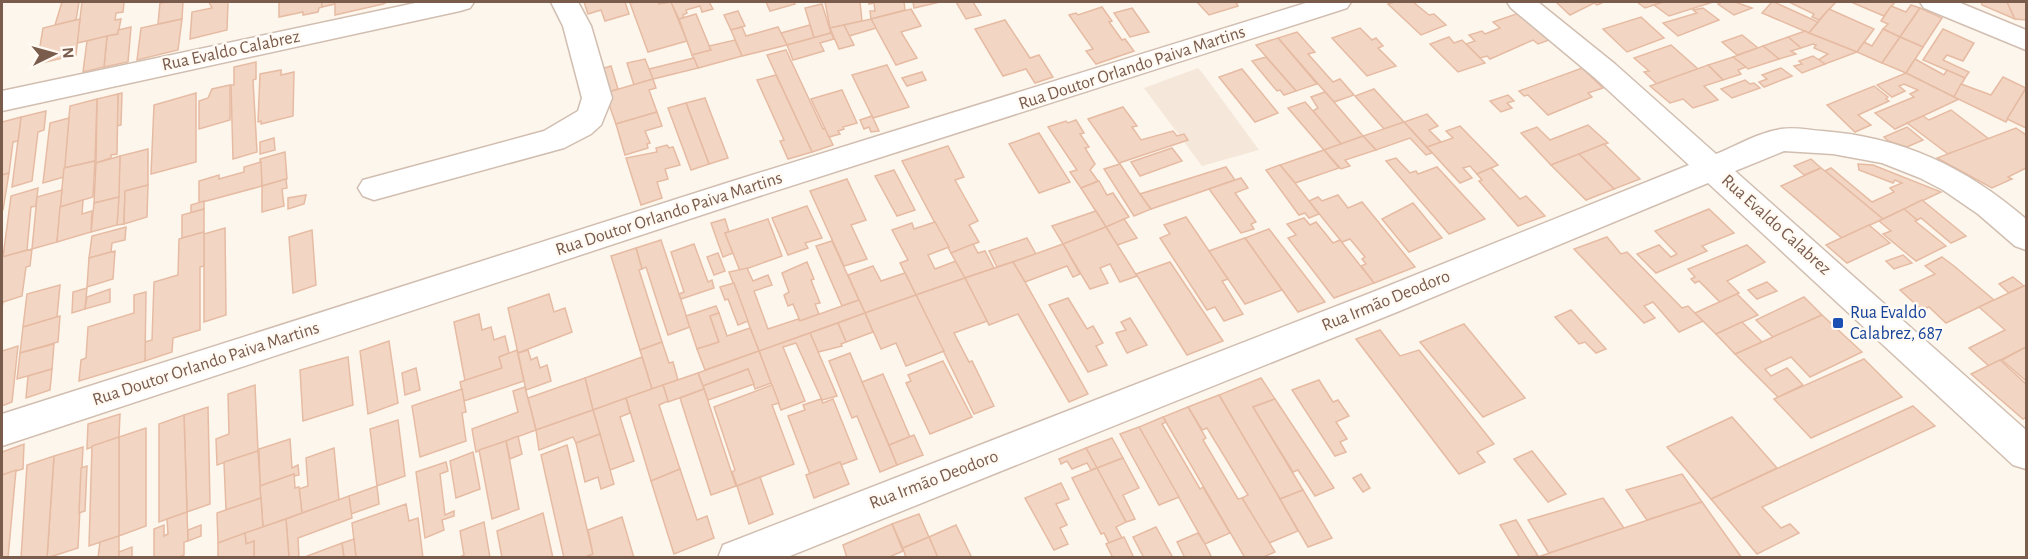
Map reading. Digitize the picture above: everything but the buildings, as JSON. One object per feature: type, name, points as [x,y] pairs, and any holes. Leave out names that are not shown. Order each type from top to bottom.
[{"type":"street","name":"Rua Evaldo Calabrez","points":[[2,100],[417,7],[460,2]]},
{"type":"street","points":[[374,188],[553,140],[580,126],[591,117],[597,98],[577,26],[565,2]]},
{"type":"street","name":"Rua Doutor Orlando Paiva Martins","points":[[2,430],[710,200],[1337,2]]},
{"type":"street","name":"Rua Evaldo Calabrez","points":[[1521,2],[1605,71],[2026,453]]},
{"type":"street","points":[[1934,2],[2026,40]]},
{"type":"street","name":"Rua Irmão Deodoro","points":[[736,558],[1385,302],[1781,140],[1821,140],[1857,145],[1896,155],[1936,171],[1975,195],[2026,237]]},
{"type":"shaded area","points":[[1198,68],[1259,150],[1202,166],[1144,88]]},
{"type":"place","name":"Rua Evaldo Calabrez, 687","points":[[1838,323]]}]
